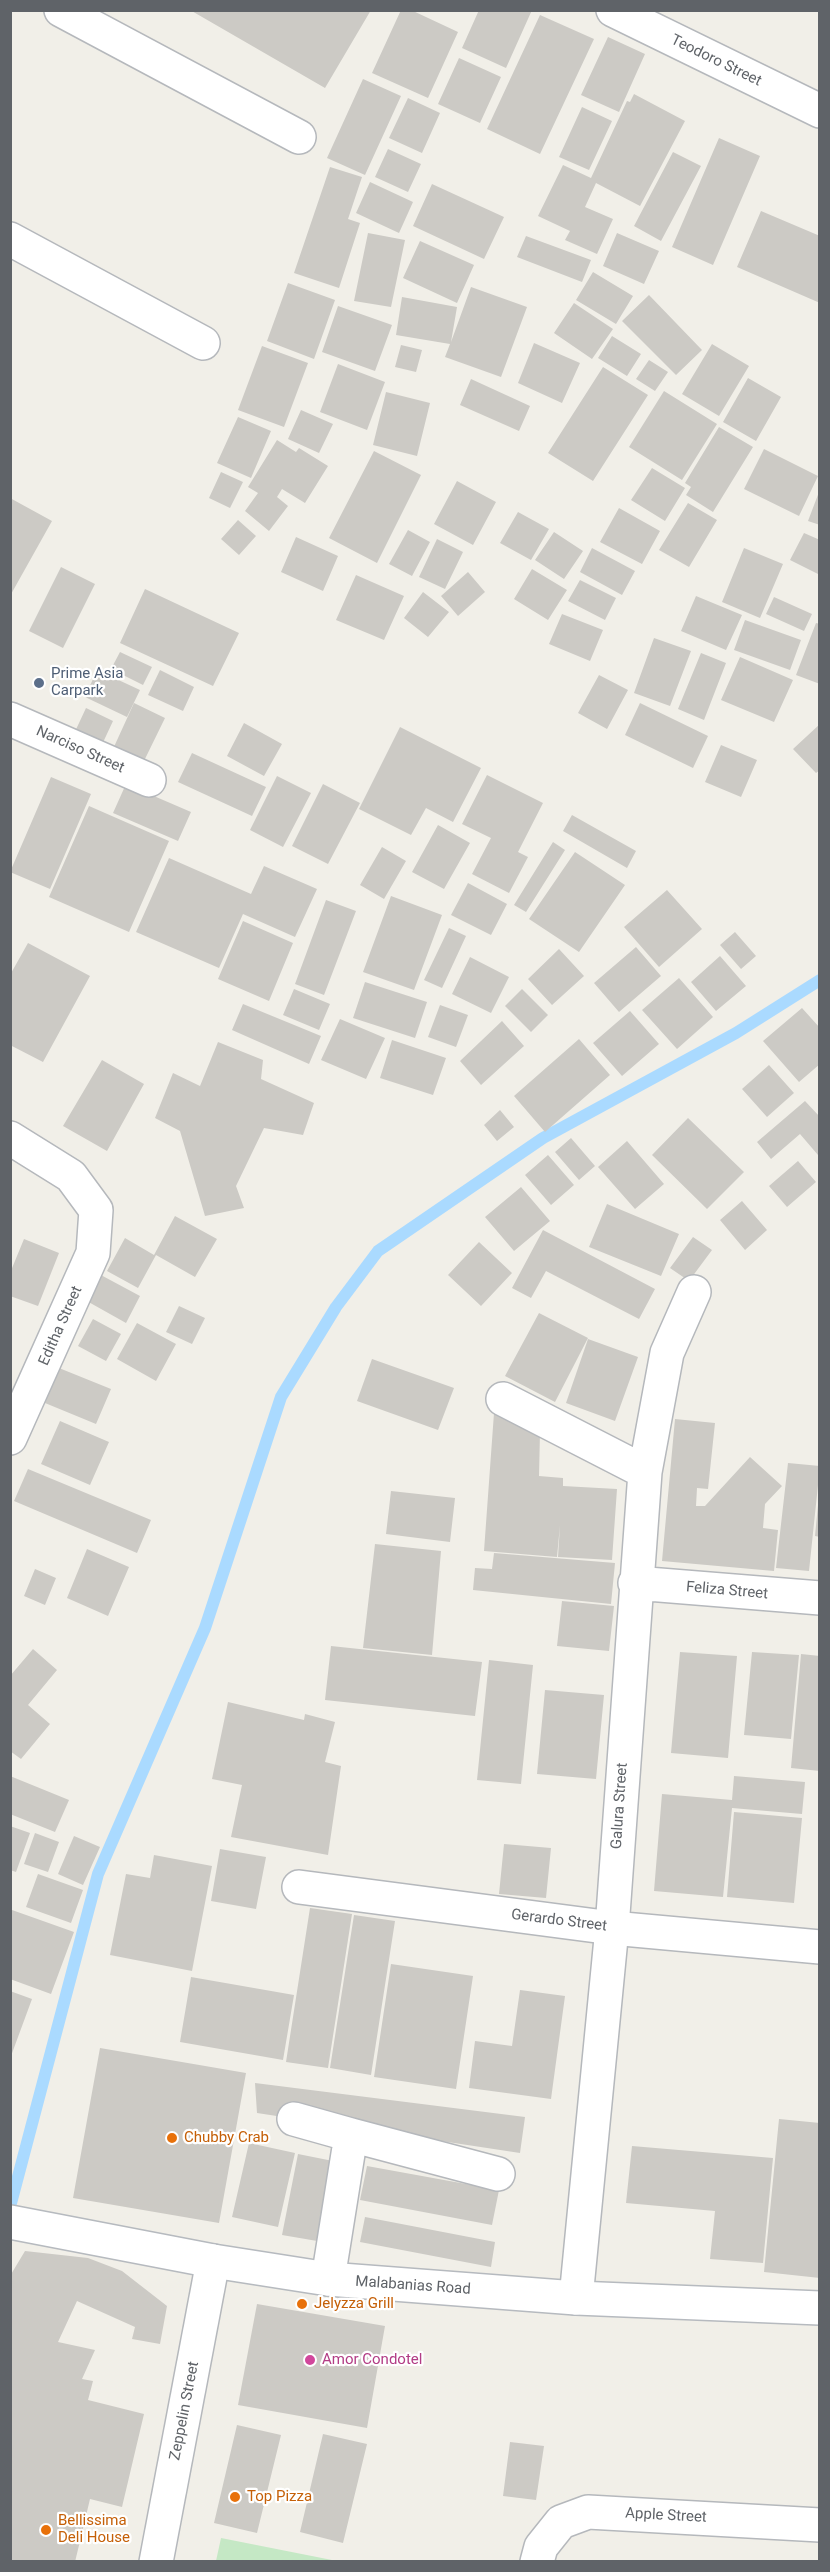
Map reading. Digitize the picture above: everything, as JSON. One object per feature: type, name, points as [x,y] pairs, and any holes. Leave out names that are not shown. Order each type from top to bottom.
[{"type":"street","points":[[61,10],[299,137]]},
{"type":"street","name":"Teodoro Street","points":[[613,10],[819,111]]},
{"type":"street","points":[[10,239],[203,342]]},
{"type":"street","name":"Narciso Street","points":[[10,719],[149,780]]},
{"type":"street","name":"Editha Street","points":[[10,1138],[71,1176],[96,1210],[93,1253],[10,1438]]},
{"type":"street","name":"Galura Street","points":[[576,2298],[612,1928],[635,1583],[645,1472],[667,1353],[694,1292]]},
{"type":"street","points":[[503,1399],[645,1472]]},
{"type":"street","name":"Feliza Street","points":[[635,1583],[819,1599]]},
{"type":"street","name":"Gerardo Street","points":[[299,1887],[612,1928],[819,1947]]},
{"type":"street","points":[[294,2119],[498,2174]]},
{"type":"street","points":[[328,2279],[351,2135]]},
{"type":"street","name":"Malabanias Road","points":[[24,2224],[213,2261],[328,2279],[576,2298],[819,2308]]},
{"type":"street","name":"Zeppelin Street","points":[[156,2562],[213,2261]]},
{"type":"street","name":"Apple Street","points":[[537,2562],[541,2547],[561,2522],[588,2512],[819,2525]]},
{"type":"green space","points":[[221,2538],[337,2561],[216,2561]]},
{"type":"building","points":[[190,10],[371,10],[325,88]]},
{"type":"building","points":[[401,10],[411,10],[458,32],[428,98],[372,73]]},
{"type":"building","points":[[479,10],[532,10],[506,68],[462,48]]},
{"type":"building","points":[[540,15],[594,39],[540,154],[487,129]]},
{"type":"building","points":[[608,37],[645,54],[619,112],[581,95]]},
{"type":"building","points":[[459,58],[501,77],[480,123],[438,104]]},
{"type":"building","points":[[363,79],[401,96],[365,175],[327,158]]},
{"type":"building","points":[[634,94],[685,121],[640,206],[596,183],[585,207],[613,219],[597,254],[565,240],[570,231],[538,216],[563,165],[591,178],[627,101],[630,102]]},
{"type":"building","points":[[408,98],[440,113],[422,153],[389,138]]},
{"type":"building","points":[[582,107],[612,121],[589,170],[559,157]]},
{"type":"building","points":[[719,138],[760,156],[713,265],[672,247]]},
{"type":"building","points":[[388,149],[421,164],[408,192],[375,177]]},
{"type":"building","points":[[673,152],[701,166],[661,241],[634,226]]},
{"type":"building","points":[[330,167],[362,177],[348,219],[360,223],[339,288],[294,273]]},
{"type":"building","points":[[370,182],[413,202],[399,233],[356,213]]},
{"type":"building","points":[[432,184],[504,217],[484,259],[413,226]]},
{"type":"building","points":[[761,211],[820,236],[820,303],[737,267]]},
{"type":"building","points":[[368,233],[405,240],[391,307],[354,301]]},
{"type":"building","points":[[617,233],[659,251],[644,284],[603,266]]},
{"type":"building","points":[[526,236],[591,260],[582,282],[517,257]]},
{"type":"building","points":[[420,241],[474,265],[457,303],[403,278]]},
{"type":"building","points":[[593,272],[633,296],[616,324],[576,300]]},
{"type":"building","points":[[288,283],[335,300],[314,359],[267,341]]},
{"type":"building","points":[[471,287],[527,307],[501,377],[445,357],[450,344],[396,335],[402,297],[457,307],[451,342]]},
{"type":"building","points":[[649,295],[702,350],[676,375],[622,321]]},
{"type":"building","points":[[574,303],[613,329],[592,359],[554,333]]},
{"type":"building","points":[[338,306],[392,325],[375,371],[322,352]]},
{"type":"building","points":[[612,336],[641,354],[627,376],[598,358]]},
{"type":"building","points":[[534,343],[580,363],[562,403],[518,383]]},
{"type":"building","points":[[712,344],[749,366],[719,416],[682,394]]},
{"type":"building","points":[[401,345],[422,350],[416,372],[395,367]]},
{"type":"building","points":[[262,346],[308,363],[284,427],[238,410]]},
{"type":"building","points":[[649,360],[668,372],[655,391],[636,379]]},
{"type":"building","points":[[338,364],[385,382],[367,430],[320,412]]},
{"type":"building","points":[[603,367],[648,395],[593,481],[548,453]]},
{"type":"building","points":[[748,378],[781,397],[756,441],[723,422]]},
{"type":"building","points":[[471,379],[530,406],[519,431],[460,405]]},
{"type":"building","points":[[664,391],[717,424],[682,480],[629,447]]},
{"type":"building","points":[[386,392],[430,403],[417,456],[373,445]]},
{"type":"building","points":[[301,410],[333,424],[319,453],[288,439]]},
{"type":"building","points":[[238,417],[271,431],[251,478],[217,463]]},
{"type":"building","points":[[719,427],[753,447],[713,512],[686,495],[691,487],[685,483]]},
{"type":"building","points":[[277,440],[296,452],[299,448],[328,466],[305,503],[282,489],[277,497],[288,506],[269,531],[245,511],[258,493],[248,487]]},
{"type":"building","points":[[764,449],[818,476],[799,516],[744,489]]},
{"type":"building","points":[[374,451],[421,475],[377,563],[329,538]]},
{"type":"building","points":[[652,468],[685,488],[665,521],[631,500]]},
{"type":"building","points":[[221,472],[243,482],[230,508],[209,498]]},
{"type":"building","points":[[457,481],[496,502],[473,545],[434,524]]},
{"type":"building","points":[[820,492],[820,525],[808,521]]},
{"type":"building","points":[[10,498],[52,521],[10,596]]},
{"type":"building","points":[[688,503],[717,520],[689,567],[659,550]]},
{"type":"building","points":[[619,508],[660,531],[642,564],[600,542]]},
{"type":"building","points":[[518,512],[549,529],[531,560],[500,543]]},
{"type":"building","points":[[238,520],[256,536],[239,555],[221,539]]},
{"type":"building","points":[[408,530],[430,542],[412,576],[389,564]]},
{"type":"building","points":[[554,532],[583,551],[564,579],[535,560]]},
{"type":"building","points":[[804,533],[820,540],[820,575],[790,560]]},
{"type":"building","points":[[296,537],[338,556],[323,591],[281,572]]},
{"type":"building","points":[[437,539],[463,552],[445,589],[419,577]]},
{"type":"building","points":[[592,548],[635,571],[622,595],[580,572]]},
{"type":"building","points":[[744,548],[783,564],[760,618],[722,602]]},
{"type":"building","points":[[61,567],[95,584],[63,648],[29,631]]},
{"type":"building","points":[[532,569],[567,590],[548,620],[514,599]]},
{"type":"building","points":[[468,572],[485,592],[458,616],[441,596]]},
{"type":"building","points":[[356,575],[404,596],[384,640],[336,620]]},
{"type":"building","points":[[580,580],[616,598],[605,620],[568,601]]},
{"type":"building","points":[[145,589],[239,633],[213,686],[120,643]]},
{"type":"building","points":[[423,592],[449,612],[428,637],[404,618]]},
{"type":"building","points":[[696,596],[742,615],[726,650],[681,631]]},
{"type":"building","points":[[774,597],[812,614],[804,631],[766,614]]},
{"type":"building","points":[[562,614],[603,630],[590,661],[549,644]]},
{"type":"building","points":[[745,620],[801,640],[790,670],[734,650]]},
{"type":"building","points":[[816,623],[820,624],[820,684],[796,675]]},
{"type":"building","points":[[654,638],[691,651],[670,706],[634,693]]},
{"type":"building","points":[[120,652],[152,667],[143,685],[111,669]]},
{"type":"building","points":[[701,653],[726,663],[704,720],[678,709]]},
{"type":"building","points":[[740,657],[793,680],[774,722],[721,700]]},
{"type":"building","points":[[97,670],[140,690],[127,717],[85,697]]},
{"type":"building","points":[[160,670],[194,687],[183,711],[148,695]]},
{"type":"building","points":[[599,675],[628,690],[607,729],[578,713]]},
{"type":"building","points":[[134,703],[165,718],[143,763],[113,749]]},
{"type":"building","points":[[640,703],[708,736],[693,768],[625,735]]},
{"type":"building","points":[[86,708],[113,721],[99,751],[72,738]]},
{"type":"building","points":[[244,723],[282,744],[264,776],[227,756]]},
{"type":"building","points":[[820,724],[820,770],[816,773],[793,749]]},
{"type":"building","points":[[400,727],[481,768],[453,822],[426,808],[411,835],[359,809]]},
{"type":"building","points":[[721,745],[757,760],[741,797],[705,782]]},
{"type":"building","points":[[192,753],[266,787],[252,816],[178,782]]},
{"type":"building","points":[[487,775],[543,803],[518,852],[528,857],[509,893],[472,874],[491,838],[462,824]]},
{"type":"building","points":[[277,776],[311,793],[283,847],[250,830]]},
{"type":"building","points":[[51,777],[91,794],[50,889],[10,872]]},
{"type":"building","points":[[126,784],[191,812],[178,841],[113,813]]},
{"type":"building","points":[[323,784],[360,803],[328,864],[292,846]]},
{"type":"building","points":[[89,806],[169,841],[129,932],[49,897]]},
{"type":"building","points":[[572,815],[636,851],[627,868],[563,831]]},
{"type":"building","points":[[438,825],[470,843],[444,889],[412,872]]},
{"type":"building","points":[[553,842],[565,850],[526,912],[514,905]]},
{"type":"building","points":[[382,847],[406,861],[384,899],[360,885]]},
{"type":"building","points":[[575,852],[625,885],[579,952],[529,919]]},
{"type":"building","points":[[169,858],[251,894],[264,866],[317,889],[295,937],[243,914],[219,968],[136,932]]},
{"type":"building","points":[[468,883],[507,904],[491,935],[451,915]]},
{"type":"building","points":[[667,890],[702,929],[659,967],[624,927]]},
{"type":"building","points":[[391,896],[442,915],[414,990],[363,972]]},
{"type":"building","points":[[326,900],[356,911],[324,995],[295,984]]},
{"type":"building","points":[[243,921],[293,943],[269,1001],[218,979]]},
{"type":"building","points":[[449,928],[466,936],[442,988],[424,980]]},
{"type":"building","points":[[735,932],[756,956],[741,969],[720,945]]},
{"type":"building","points":[[28,943],[90,976],[43,1062],[10,1045],[10,975]]},
{"type":"building","points":[[636,947],[661,976],[619,1012],[594,983]]},
{"type":"building","points":[[559,949],[584,976],[552,1005],[528,979]]},
{"type":"building","points":[[720,956],[746,986],[716,1011],[691,982]]},
{"type":"building","points":[[470,957],[509,977],[491,1013],[452,994]]},
{"type":"building","points":[[679,978],[713,1017],[677,1049],[642,1010]]},
{"type":"building","points":[[365,982],[427,1002],[415,1038],[353,1018]]},
{"type":"building","points":[[294,989],[330,1004],[319,1030],[283,1015]]},
{"type":"building","points":[[522,989],[548,1015],[531,1032],[505,1006]]},
{"type":"building","points":[[243,1004],[321,1036],[309,1064],[232,1030]]},
{"type":"building","points":[[440,1005],[468,1015],[456,1047],[428,1037]]},
{"type":"building","points":[[802,1008],[820,1028],[820,1064],[799,1082],[763,1041]]},
{"type":"building","points":[[630,1011],[659,1044],[622,1076],[593,1043]]},
{"type":"building","points":[[340,1019],[385,1038],[366,1079],[321,1060]]},
{"type":"building","points":[[502,1021],[524,1046],[481,1085],[460,1061]]},
{"type":"building","points":[[579,1039],[610,1075],[545,1132],[514,1096]]},
{"type":"building","points":[[392,1040],[446,1058],[433,1095],[380,1078]]},
{"type":"building","points":[[218,1042],[263,1060],[261,1079],[314,1103],[303,1135],[264,1128],[236,1186],[244,1208],[205,1216],[180,1131],[155,1118],[173,1073],[200,1086]]},
{"type":"building","points":[[102,1060],[144,1084],[107,1151],[63,1126]]},
{"type":"building","points":[[769,1065],[794,1093],[767,1117],[742,1089]]},
{"type":"building","points":[[805,1101],[820,1117],[820,1154],[818,1155],[800,1134],[771,1159],[757,1142]]},
{"type":"building","points":[[500,1110],[514,1127],[497,1141],[484,1125]]},
{"type":"building","points":[[688,1118],[744,1172],[707,1209],[652,1155]]},
{"type":"building","points":[[571,1138],[595,1166],[579,1180],[555,1152]]},
{"type":"building","points":[[627,1141],[664,1184],[635,1209],[598,1167]]},
{"type":"building","points":[[548,1155],[574,1185],[551,1205],[525,1175]]},
{"type":"building","points":[[798,1161],[816,1182],[787,1207],[769,1186]]},
{"type":"building","points":[[521,1187],[550,1221],[514,1251],[485,1217]]},
{"type":"building","points":[[742,1201],[767,1230],[745,1250],[720,1220]]},
{"type":"building","points":[[607,1204],[679,1234],[661,1276],[589,1247]]},
{"type":"building","points":[[175,1216],[217,1239],[195,1277],[156,1255],[138,1288],[107,1271],[125,1238],[154,1255]]},
{"type":"building","points":[[543,1230],[655,1289],[639,1319],[546,1271],[531,1298],[512,1288]]},
{"type":"building","points":[[693,1237],[712,1250],[689,1281],[670,1268]]},
{"type":"building","points":[[24,1239],[59,1253],[38,1306],[10,1296],[10,1273]]},
{"type":"building","points":[[479,1242],[512,1273],[481,1306],[448,1275]]},
{"type":"building","points":[[99,1274],[140,1296],[126,1323],[85,1300]]},
{"type":"building","points":[[179,1306],[205,1318],[192,1344],[166,1332]]},
{"type":"building","points":[[539,1313],[588,1338],[555,1402],[505,1376]]},
{"type":"building","points":[[93,1319],[121,1334],[106,1361],[78,1346]]},
{"type":"building","points":[[137,1323],[176,1344],[156,1381],[117,1359]]},
{"type":"building","points":[[588,1339],[638,1357],[615,1421],[566,1403]]},
{"type":"building","points":[[372,1359],[454,1388],[438,1430],[357,1401]]},
{"type":"building","points":[[59,1368],[111,1389],[96,1424],[45,1403]]},
{"type":"building","points":[[494,1413],[540,1432],[539,1476],[563,1478],[563,1486],[617,1489],[612,1560],[558,1557],[560,1525],[557,1557],[484,1551]]},
{"type":"building","points":[[675,1419],[715,1423],[708,1489],[697,1488],[696,1506],[705,1506],[750,1457],[782,1486],[765,1504],[763,1528],[778,1530],[774,1571],[662,1561]]},
{"type":"building","points":[[60,1421],[109,1442],[90,1485],[41,1464]]},
{"type":"building","points":[[788,1463],[820,1466],[809,1571],[776,1568]]},
{"type":"building","points":[[28,1469],[151,1520],[137,1553],[14,1501]]},
{"type":"building","points":[[391,1491],[455,1498],[450,1542],[386,1534]]},
{"type":"building","points":[[818,1505],[820,1505],[820,1537],[815,1536]]},
{"type":"building","points":[[375,1544],[441,1551],[432,1655],[363,1648]]},
{"type":"building","points":[[87,1549],[129,1567],[108,1616],[67,1598]]},
{"type":"building","points":[[494,1553],[615,1563],[611,1604],[473,1590],[475,1568],[492,1569]]},
{"type":"building","points":[[35,1569],[56,1578],[45,1605],[24,1596]]},
{"type":"building","points":[[562,1601],[614,1606],[609,1651],[557,1646]]},
{"type":"building","points":[[331,1646],[482,1662],[475,1716],[325,1700]]},
{"type":"building","points":[[33,1649],[57,1670],[28,1705],[50,1724],[21,1759],[10,1751],[10,1676]]},
{"type":"building","points":[[680,1652],[737,1656],[728,1758],[671,1753]]},
{"type":"building","points":[[752,1652],[799,1655],[791,1739],[744,1735]]},
{"type":"building","points":[[801,1654],[820,1656],[820,1771],[791,1768]]},
{"type":"building","points":[[489,1660],[533,1665],[521,1784],[477,1780]]},
{"type":"building","points":[[545,1690],[604,1695],[596,1779],[537,1774]]},
{"type":"building","points":[[228,1702],[304,1720],[305,1714],[335,1722],[325,1762],[341,1766],[328,1855],[231,1837],[242,1785],[212,1779]]},
{"type":"building","points":[[10,1776],[69,1800],[55,1832],[10,1814]]},
{"type":"building","points":[[734,1776],[805,1782],[802,1814],[732,1808],[723,1897],[654,1891],[662,1794],[732,1800]]},
{"type":"building","points":[[734,1812],[802,1818],[794,1903],[727,1897]]},
{"type":"building","points":[[10,1826],[30,1833],[16,1872],[10,1870]]},
{"type":"building","points":[[35,1833],[59,1842],[48,1872],[24,1864]]},
{"type":"building","points":[[74,1836],[100,1847],[83,1885],[58,1874]]},
{"type":"building","points":[[504,1844],[551,1848],[546,1898],[499,1894]]},
{"type":"building","points":[[220,1849],[266,1857],[256,1909],[211,1901]]},
{"type":"building","points":[[154,1855],[212,1866],[192,1971],[110,1955],[126,1874],[150,1878]]},
{"type":"building","points":[[38,1874],[83,1890],[71,1923],[26,1907]]},
{"type":"building","points":[[310,1908],[352,1914],[328,2068],[286,2062]]},
{"type":"building","points":[[12,1910],[74,1932],[51,1994],[10,1979]]},
{"type":"building","points":[[354,1915],[395,1921],[371,2075],[330,2068]]},
{"type":"building","points":[[391,1964],[473,1976],[456,2089],[374,2077]]},
{"type":"building","points":[[191,1977],[294,1995],[283,2060],[180,2042]]},
{"type":"building","points":[[520,1990],[565,1996],[551,2099],[469,2088],[475,2041],[512,2046]]},
{"type":"building","points":[[10,1991],[32,1999],[11,2056],[10,2056]]},
{"type":"building","points":[[100,2048],[246,2073],[219,2223],[73,2198]]},
{"type":"building","points":[[255,2083],[525,2117],[520,2153],[257,2113]]},
{"type":"building","points":[[779,2119],[820,2123],[820,2278],[764,2272]]},
{"type":"building","points":[[249,2143],[295,2153],[278,2227],[232,2217]]},
{"type":"building","points":[[632,2146],[773,2158],[763,2263],[710,2259],[715,2211],[626,2203]]},
{"type":"building","points":[[298,2154],[338,2162],[323,2242],[282,2235]]},
{"type":"building","points":[[367,2166],[499,2190],[492,2225],[360,2200]]},
{"type":"building","points":[[365,2217],[495,2242],[491,2267],[360,2242]]},
{"type":"building","points":[[25,2251],[88,2258],[122,2271],[167,2306],[160,2344],[132,2339],[135,2327],[77,2301],[58,2342],[95,2350],[82,2379],[93,2381],[88,2400],[144,2414],[122,2507],[90,2499],[75,2562],[10,2562],[10,2276]]},
{"type":"building","points":[[257,2304],[385,2326],[367,2428],[238,2405]]},
{"type":"building","points":[[237,2425],[281,2435],[257,2533],[214,2523]]},
{"type":"building","points":[[323,2434],[367,2444],[343,2543],[300,2532]]},
{"type":"building","points":[[510,2442],[544,2446],[536,2500],[503,2496]]},
{"type":"waterway","points":[[10,2207],[98,1874],[205,1628],[281,1397],[336,1307],[378,1251],[543,1138],[736,1033],[820,980]]},
{"type":"place","name":"Prime Asia Carpark","points":[[39,683]]},
{"type":"place","name":"Chubby Crab","points":[[172,2138]]},
{"type":"place","name":"Jelyzza Grill","points":[[302,2304]]},
{"type":"place","name":"Amor Condotel","points":[[310,2360]]},
{"type":"place","name":"Top Pizza","points":[[235,2497]]},
{"type":"place","name":"Bellissima Deli House","points":[[46,2530]]}]
